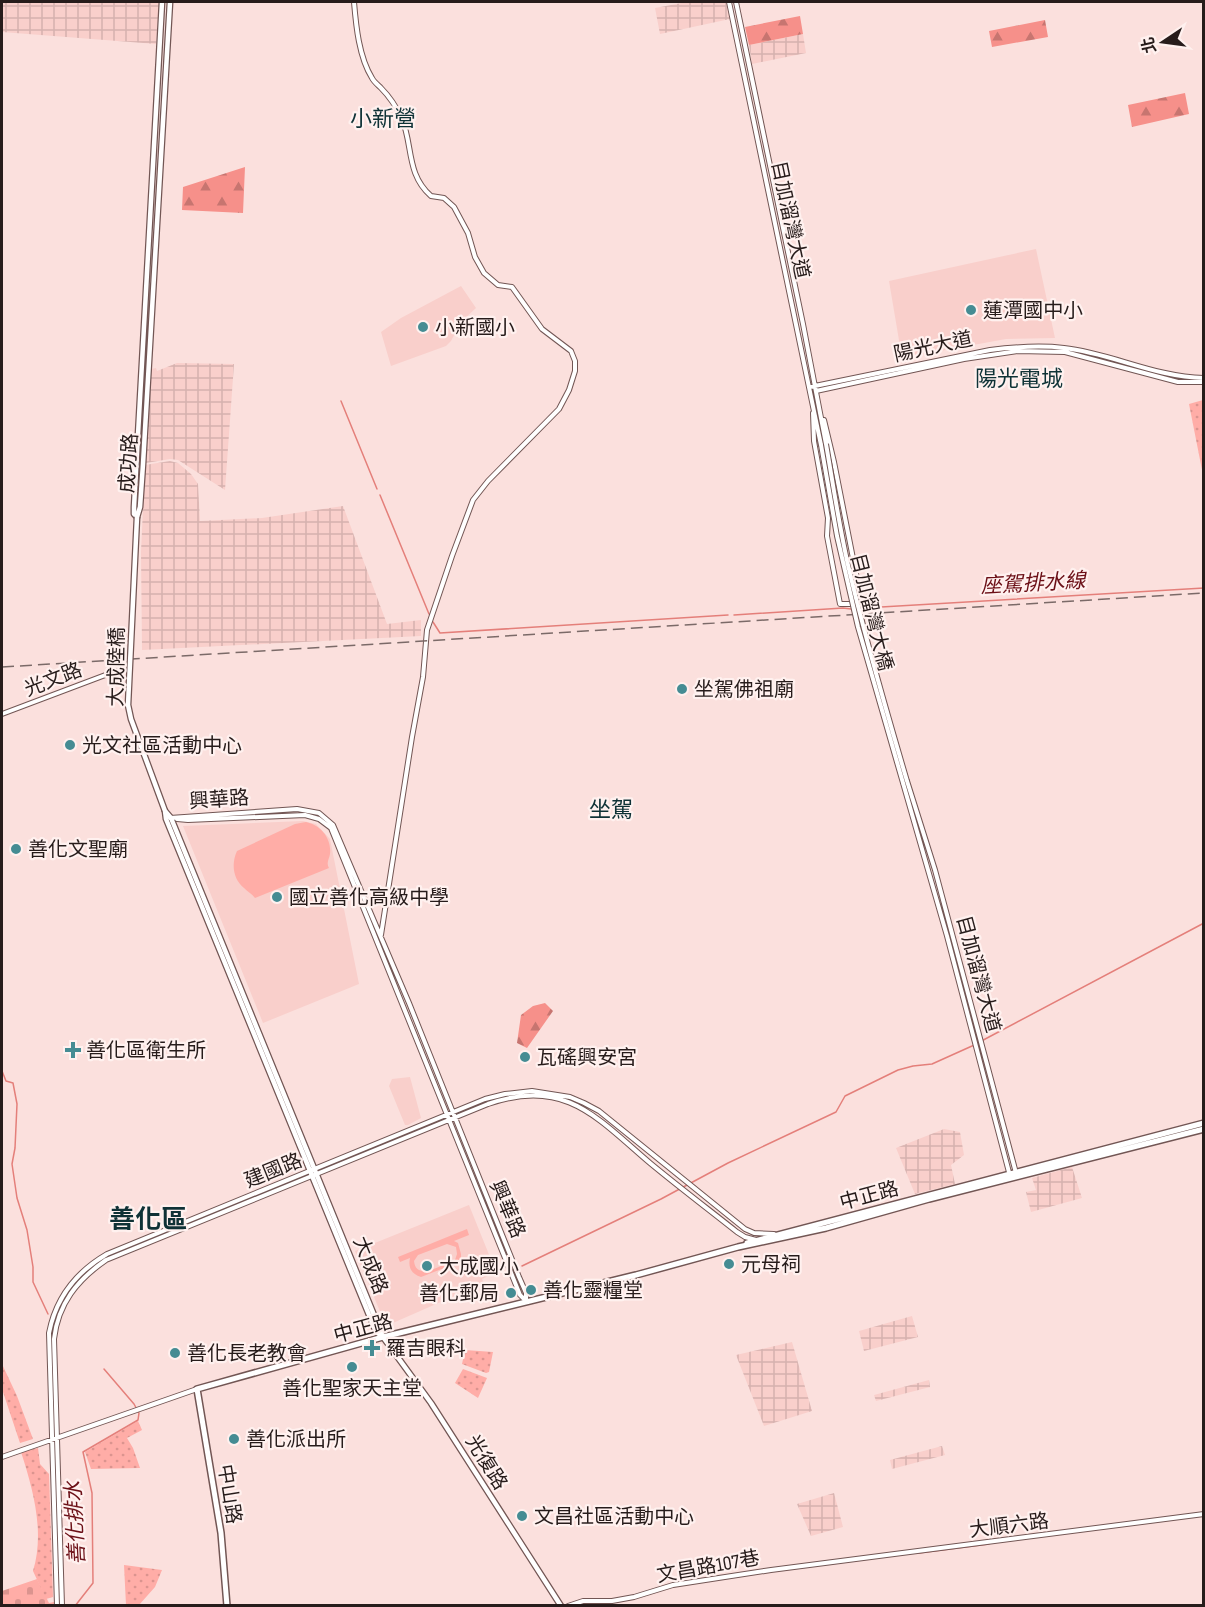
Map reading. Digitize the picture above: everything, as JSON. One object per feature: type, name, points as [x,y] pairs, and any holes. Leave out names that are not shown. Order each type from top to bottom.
[{"type":"main road","name":"成功路","points":[[137,517],[134,514],[134,507],[162,2]]},
{"type":"main road","name":"成功路","points":[[137,517],[140,507],[143,464],[170,2]]},
{"type":"main road","name":"大成陸橋","points":[[137,517],[128,705],[165,811]]},
{"type":"main road","name":"大成路","points":[[165,811],[383,1337]]},
{"type":"main road","points":[[1013,1175],[1203,1123]]},
{"type":"main road","points":[[1013,1175],[1203,1129]]},
{"type":"main road","name":"中正路","points":[[197,1389],[383,1337],[692,1260],[1013,1175]]},
{"type":"main road","name":"中正路","points":[[738,1247],[754,1239],[776,1237]]},
{"type":"main road","name":"光復路","points":[[383,1337],[431,1403],[561,1605]]},
{"type":"main road","name":"中山路","points":[[197,1389],[221,1533],[227,1605]]},
{"type":"street","points":[[354,2],[360,42],[368,69],[372,80],[395,105],[403,122],[409,153],[419,181],[431,196],[444,198],[454,207],[468,233],[475,257],[484,273],[498,285],[512,287],[542,329],[571,351],[575,363],[569,390],[561,407],[488,481],[473,500],[452,556],[428,630],[423,677],[381,935]]},
{"type":"street","name":"目加溜灣大道","points":[[729,2],[823,445]]},
{"type":"street","name":"目加溜灣大道","points":[[736,2],[816,388],[823,445]]},
{"type":"street","name":"陽光大道","points":[[810,389],[1017,346],[1065,348],[1178,377],[1203,380]]},
{"type":"street","points":[[812,401],[814,441],[828,518],[827,536],[840,604],[862,604],[834,462],[818,401]]},
{"type":"street","name":"目加溜灣大橋","points":[[823,445],[857,603],[905,782]]},
{"type":"street","name":"光文路","points":[[2,714],[116,671]]},
{"type":"street","name":"目加溜灣大道","points":[[905,782],[935,870],[981,1041],[1013,1175]]},
{"type":"street","name":"目加溜灣大道","points":[[905,782],[1013,1175]]},
{"type":"street","name":"興華路","points":[[168,818],[297,809],[310,810],[323,816],[337,831],[381,935],[452,1118],[526,1293],[526,1301]]},
{"type":"street","name":"興華路","points":[[168,818],[188,820],[305,814],[328,825],[339,845],[450,1113]]},
{"type":"street","name":"建國路","points":[[57,1605],[53,1345],[55,1328],[72,1290],[106,1260],[485,1099],[513,1092],[541,1091],[570,1097],[599,1111],[745,1230],[776,1237]]},
{"type":"street","name":"建國路","points":[[62,1605],[55,1438],[48,1344],[52,1320],[67,1287],[88,1266],[107,1254],[452,1118],[508,1098],[540,1096],[569,1102],[597,1116],[741,1235],[754,1239]]},
{"type":"street","name":"中正路","points":[[2,1457],[197,1389]]},
{"type":"street","name":"大順六路","points":[[819,1564],[1203,1514]]},
{"type":"street","name":"文昌路107巷","points":[[568,1605],[583,1601],[612,1601],[673,1585],[819,1564]]},
{"type":"shaded area","points":[[2,2],[159,2],[156,44],[2,32]]},
{"type":"shaded area","points":[[687,2],[726,2],[730,19],[660,34],[655,8]]},
{"type":"shaded area","points":[[803,34],[806,53],[752,64],[749,45]]},
{"type":"shaded area","name":"蓮潭國中小","points":[[1036,249],[1055,338],[1006,339],[902,358],[889,281]]},
{"type":"shaded area","name":"小新國小","points":[[461,286],[476,308],[461,322],[451,341],[446,346],[391,366],[381,332],[401,318]]},
{"type":"shaded area","points":[[177,363],[234,364],[225,490],[178,460],[146,463],[151,369],[156,368],[157,371]]},
{"type":"shaded area","points":[[170,461],[178,463],[191,474],[198,484],[200,521],[262,518],[343,506],[387,624],[421,620],[421,636],[142,650],[141,552],[145,465]]},
{"type":"shaded area","name":"國立善化高級中學","points":[[303,821],[316,824],[330,839],[359,984],[263,1023],[183,826]]},
{"type":"shaded area","points":[[410,1077],[421,1118],[405,1125],[389,1086],[392,1079]]},
{"type":"shaded area","points":[[944,1129],[960,1132],[964,1155],[951,1165],[955,1184],[915,1194],[896,1148]]},
{"type":"shaded area","points":[[1072,1167],[1082,1198],[1031,1212],[1026,1192],[1036,1190],[1032,1178]]},
{"type":"shaded area","name":"大成國小","points":[[469,1205],[496,1272],[482,1279],[484,1283],[386,1326],[355,1251]]},
{"type":"shaded area","points":[[912,1316],[918,1337],[864,1351],[859,1331]]},
{"type":"shaded area","points":[[792,1342],[812,1411],[764,1426],[736,1355]]},
{"type":"shaded area","points":[[929,1380],[930,1387],[876,1401],[874,1395]]},
{"type":"shaded area","points":[[942,1446],[945,1455],[892,1469],[890,1460]]},
{"type":"shaded area","points":[[834,1493],[843,1527],[811,1536],[797,1504]]},
{"type":"green space","points":[[800,16],[803,34],[749,45],[745,27]]},
{"type":"green space","points":[[1045,20],[1048,37],[992,47],[989,31]]},
{"type":"green space","points":[[1185,93],[1189,114],[1132,127],[1128,105]]},
{"type":"green space","points":[[245,167],[243,213],[182,210],[183,187]]},
{"type":"green space","points":[[1204,400],[1203,475],[1189,404]]},
{"type":"green space","points":[[306,822],[321,829],[327,838],[330,848],[329,868],[255,898],[235,876],[237,851],[295,824]]},
{"type":"green space","points":[[545,1003],[553,1011],[527,1048],[517,1043],[521,1015],[533,1006]]},
{"type":"green space","points":[[467,1229],[469,1235],[454,1241],[458,1243],[461,1254],[461,1259],[457,1263],[421,1277],[411,1270],[410,1258],[400,1262],[398,1257]],"holes":[[[447,1244],[456,1247],[455,1260],[431,1270],[425,1271],[416,1267],[414,1261],[418,1255]]]},
{"type":"green space","points":[[465,1350],[493,1352],[489,1372],[486,1373],[462,1364]]},
{"type":"green space","points":[[2,1364],[33,1439],[20,1443],[2,1389]]},
{"type":"green space","points":[[463,1369],[487,1378],[478,1398],[455,1383]]},
{"type":"green space","points":[[138,1421],[142,1430],[127,1438],[140,1468],[91,1469],[85,1452]]},
{"type":"green space","points":[[38,1448],[40,1464],[49,1474],[53,1597],[46,1599],[33,1571],[38,1526],[30,1481],[21,1452]]},
{"type":"green space","points":[[124,1565],[162,1570],[155,1587],[139,1605],[126,1605]]},
{"type":"green space","points":[[37,1579],[49,1603],[54,1602],[54,1605],[2,1605],[2,1591]]},
{"type":"waterway","points":[[341,401],[377,489]]},
{"type":"waterway","points":[[380,495],[429,614]]},
{"type":"waterway","name":"座駕排水線","points":[[864,608],[1204,588]]},
{"type":"waterway","points":[[734,615],[851,609]]},
{"type":"waterway","points":[[433,622],[440,633],[728,615]]},
{"type":"waterway","points":[[522,1266],[836,1112],[845,1096],[898,1070],[932,1064],[972,1046],[1204,923]]},
{"type":"waterway","name":"善化排水","points":[[2,1071],[6,1081],[13,1083],[17,1104],[12,1164],[17,1198],[27,1230],[33,1282],[48,1314]]},
{"type":"waterway","name":"善化排水","points":[[75,1606],[93,1583],[92,1493],[83,1452],[138,1420],[139,1413],[104,1369]]},
{"type":"waterway","points":[[919,1553],[989,1544]]},
{"type":"railway","points":[[2,667],[1204,593]]},
{"type":"place","name":"蓮潭國中小","points":[[971,310]]},
{"type":"place","name":"小新國小","points":[[423,327]]},
{"type":"place","name":"坐駕佛祖廟","points":[[682,689]]},
{"type":"place","name":"光文社區活動中心","points":[[70,745]]},
{"type":"place","name":"善化文聖廟","points":[[16,849]]},
{"type":"place","name":"國立善化高級中學","points":[[277,897]]},
{"type":"place","name":"善化區衛生所","points":[[73,1050]]},
{"type":"place","name":"瓦磘興安宮","points":[[525,1057]]},
{"type":"place","name":"元母祠","points":[[729,1264]]},
{"type":"place","name":"大成國小","points":[[427,1266]]},
{"type":"place","name":"善化靈糧堂","points":[[531,1290]]},
{"type":"place","name":"善化郵局","points":[[511,1293]]},
{"type":"place","name":"羅吉眼科","points":[[372,1348]]},
{"type":"place","name":"善化長老教會","points":[[175,1353]]},
{"type":"place","name":"善化聖家天主堂","points":[[352,1367]]},
{"type":"place","name":"善化派出所","points":[[234,1439]]},
{"type":"place","name":"文昌社區活動中心","points":[[522,1516]]},
{"type":"district","name":"小新營","points":[[383,118]]},
{"type":"district","name":"陽光電城","points":[[1019,378]]},
{"type":"district","name":"坐駕","points":[[611,809]]},
{"type":"district","name":"善化區","points":[[148,1219]]}]
